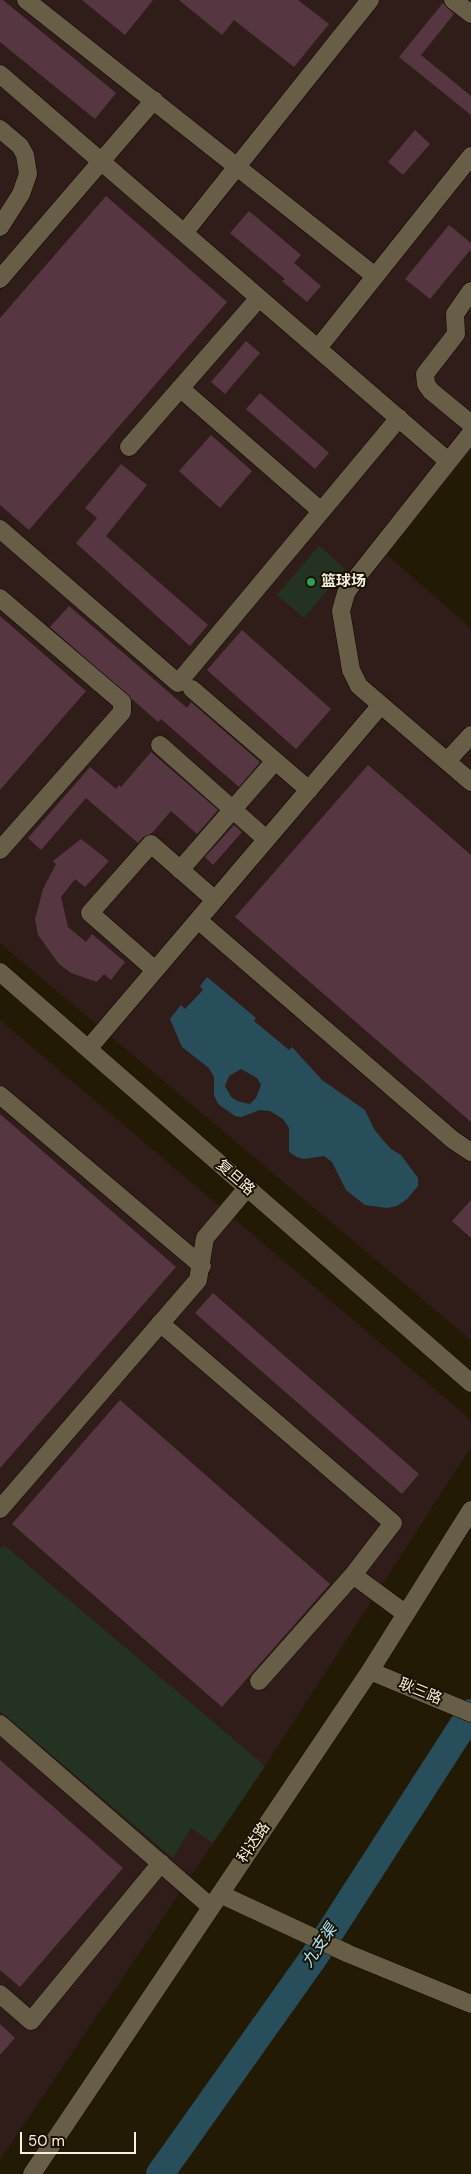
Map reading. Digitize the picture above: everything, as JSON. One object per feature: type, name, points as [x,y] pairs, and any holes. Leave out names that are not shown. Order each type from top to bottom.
[{"type":"street","points":[[26,0],[375,276]]},
{"type":"street","points":[[184,233],[370,0]]},
{"type":"street","points":[[453,0],[471,14]]},
{"type":"street","points":[[0,74],[448,461]]},
{"type":"street","points":[[0,279],[154,100]]},
{"type":"street","points":[[0,129],[20,146],[25,155],[28,174],[21,194],[0,227]]},
{"type":"street","points":[[318,348],[471,156]]},
{"type":"street","points":[[471,291],[455,314],[456,334],[425,374],[426,384],[431,391],[471,424]]},
{"type":"street","points":[[129,446],[259,298]]},
{"type":"street","points":[[180,388],[321,511]]},
{"type":"street","points":[[0,529],[178,683],[399,418]]},
{"type":"street","points":[[471,433],[346,593],[342,611],[342,627],[351,670],[359,686],[471,782]]},
{"type":"street","points":[[0,598],[122,702],[122,712],[0,850]]},
{"type":"street","points":[[192,689],[309,790]]},
{"type":"street","points":[[88,1049],[380,705]]},
{"type":"street","points":[[447,761],[471,735]]},
{"type":"street","points":[[160,745],[266,839]]},
{"type":"street","points":[[180,870],[275,761]]},
{"type":"street","points":[[155,970],[90,913],[151,844],[214,900]]},
{"type":"street","points":[[198,920],[453,1140],[471,1152]]},
{"type":"street","name":"复旦路","points":[[0,972],[471,1383]]},
{"type":"street","points":[[0,1095],[202,1266]]},
{"type":"street","points":[[0,1509],[198,1280],[202,1266],[205,1238],[247,1188]]},
{"type":"street","points":[[160,1323],[393,1523],[352,1575],[259,1682]]},
{"type":"street","name":"科达路","points":[[32,2174],[370,1671],[471,1510]]},
{"type":"street","points":[[352,1575],[406,1614]]},
{"type":"street","name":"耿三路","points":[[370,1671],[471,1713]]},
{"type":"street","points":[[0,1724],[161,1863],[216,1900],[259,1912],[349,1954],[471,2004]]},
{"type":"street","points":[[0,1994],[31,2021],[161,1863]]},
{"type":"shaded area","points":[[0,0],[471,0],[471,450],[387,555],[471,628],[471,1340],[0,943]]},
{"type":"shaded area","points":[[0,1020],[471,1420],[471,1447],[265,1766],[0,2160]]},
{"type":"green space","name":"篮球场","points":[[319,546],[345,569],[304,618],[277,595]]},
{"type":"green space","points":[[4,1545],[265,1766],[213,1843],[191,1828],[173,1858],[0,1711],[0,1549]]},
{"type":"water","points":[[207,977],[256,1018],[254,1021],[289,1050],[292,1047],[322,1080],[365,1110],[374,1129],[391,1149],[401,1155],[418,1178],[418,1186],[407,1199],[397,1206],[387,1208],[365,1205],[346,1190],[332,1162],[324,1156],[304,1159],[289,1152],[289,1128],[283,1119],[270,1111],[260,1110],[241,1117],[235,1116],[218,1104],[214,1095],[214,1077],[209,1068],[182,1047],[170,1019],[181,1005],[185,1009],[203,990],[200,986]],"holes":[[[241,1069],[257,1078],[261,1085],[256,1098],[250,1104],[237,1101],[231,1097],[225,1086],[229,1076]]]},
{"type":"building","points":[[0,0],[3,0],[116,93],[95,119],[0,42]]},
{"type":"building","points":[[82,0],[153,0],[125,35]]},
{"type":"building","points":[[179,0],[298,0],[329,24],[294,67],[234,20],[222,35]]},
{"type":"building","points":[[443,3],[454,14],[421,55],[471,96],[471,115],[399,57]]},
{"type":"building","points":[[415,130],[430,144],[403,175],[388,162]]},
{"type":"building","points":[[106,196],[227,302],[29,530],[0,505],[0,318]]},
{"type":"building","points":[[249,211],[301,255],[294,263],[321,286],[307,302],[282,281],[285,279],[230,233]]},
{"type":"building","points":[[449,225],[471,243],[471,249],[430,299],[405,279]]},
{"type":"building","points":[[246,341],[260,353],[225,394],[211,382]]},
{"type":"building","points":[[260,393],[329,453],[315,469],[246,409]]},
{"type":"building","points":[[211,435],[252,471],[220,508],[179,471]]},
{"type":"building","points":[[121,464],[147,485],[106,536],[208,625],[190,646],[76,543],[97,518],[85,508]]},
{"type":"building","points":[[69,606],[187,708],[191,702],[260,762],[239,787],[161,719],[158,722],[50,627]]},
{"type":"building","points":[[0,616],[86,691],[0,790]]},
{"type":"building","points":[[242,630],[331,709],[296,749],[207,670]]},
{"type":"building","points":[[151,752],[218,810],[197,834],[171,811],[151,834],[143,837],[138,843],[86,798],[41,850],[28,838],[90,767],[116,789],[119,785],[121,787]]},
{"type":"building","points":[[368,765],[471,855],[471,1122],[235,917]]},
{"type":"building","points":[[234,825],[242,832],[213,865],[205,857]]},
{"type":"building","points":[[81,839],[109,861],[85,887],[75,879],[61,897],[68,927],[86,942],[92,934],[125,962],[111,980],[104,974],[97,982],[71,973],[59,964],[38,935],[35,919],[43,889],[56,864],[53,861]]},
{"type":"building","points":[[0,1114],[176,1267],[0,1468]]},
{"type":"building","points":[[471,1200],[471,1238],[452,1221]]},
{"type":"building","points":[[213,1293],[419,1474],[402,1494],[195,1313]]},
{"type":"building","points":[[120,1400],[330,1584],[222,1707],[12,1524]]},
{"type":"building","points":[[0,1760],[123,1868],[20,1987],[0,1970]]},
{"type":"building","points":[[0,2024],[15,2038],[0,2055]]},
{"type":"waterway","name":"九支渠","points":[[160,2174],[314,1957],[471,1713]]},
{"type":"waterway","points":[[460,1729],[471,1733]]},
{"type":"place","name":"篮球场","points":[[311,582]]}]
